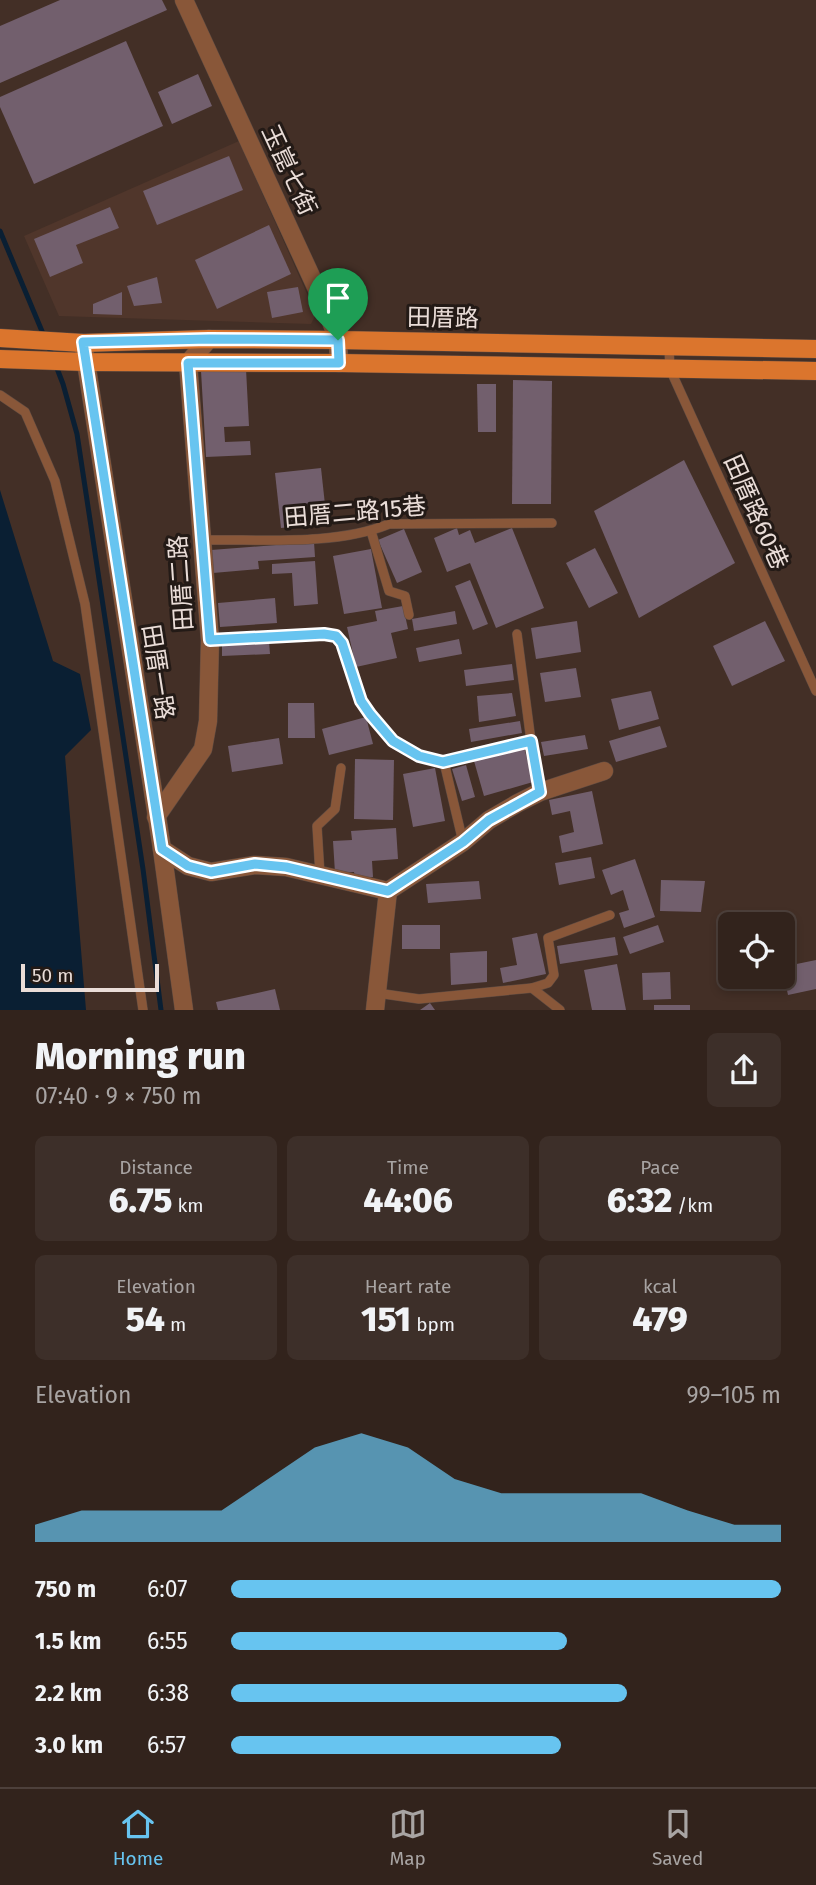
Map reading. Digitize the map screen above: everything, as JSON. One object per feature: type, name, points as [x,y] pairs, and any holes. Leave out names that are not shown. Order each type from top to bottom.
[{"type":"main road","name":"田厝路","points":[[0,338],[76,342],[338,340],[816,349]]},
{"type":"main road","name":"田厝路","points":[[0,359],[816,371]]},
{"type":"street","name":"玉崑七街","points":[[184,0],[327,310],[338,340],[339,363]]},
{"type":"street","points":[[188,363],[209,339]]},
{"type":"street","name":"田厝一路","points":[[76,342],[162,849],[184,1010]]},
{"type":"street","name":"田厝二路","points":[[156,817],[203,749],[208,721],[210,640],[188,363]]},
{"type":"street","points":[[162,849],[188,866],[211,872],[255,864],[286,867],[388,891],[463,842],[489,820],[540,792],[604,771]]},
{"type":"street","points":[[376,1001],[388,891]]},
{"type":"lane","name":"田厝路60巷","points":[[669,348],[670,369],[816,691]]},
{"type":"lane","points":[[0,395],[25,412],[55,481],[85,604],[144,1010]]},
{"type":"lane","name":"田厝二路15巷","points":[[203,540],[320,538],[371,531],[389,524],[552,523]]},
{"type":"lane","points":[[371,531],[389,591],[405,596],[409,615]]},
{"type":"lane","points":[[210,640],[324,634],[336,636],[342,643],[361,701],[393,741],[419,756],[443,762],[531,741]]},
{"type":"lane","points":[[517,634],[540,792]]},
{"type":"lane","points":[[443,762],[463,842]]},
{"type":"lane","points":[[320,875],[317,826],[335,809],[341,768]]},
{"type":"lane","points":[[376,1001],[532,988],[548,983],[554,975],[548,938],[610,915]]},
{"type":"lane","points":[[532,988],[559,1010]]},
{"type":"shaded area","points":[[239,141],[316,314],[311,324],[59,316],[24,236]]},
{"type":"water","points":[[0,490],[53,661],[80,674],[91,730],[65,756],[86,1010],[0,1010]]},
{"type":"building","points":[[60,0],[162,0],[167,10],[0,83],[0,26]]},
{"type":"building","points":[[126,41],[163,126],[34,184],[0,107],[0,97]]},
{"type":"building","points":[[198,74],[212,106],[172,124],[158,92]]},
{"type":"building","points":[[229,156],[243,190],[157,225],[143,191]]},
{"type":"building","points":[[110,207],[119,228],[76,245],[83,263],[50,277],[34,239]]},
{"type":"building","points":[[269,225],[291,274],[217,309],[195,260]]},
{"type":"building","points":[[157,277],[162,303],[134,306],[127,286]]},
{"type":"building","points":[[298,287],[303,312],[272,318],[267,292]]},
{"type":"building","points":[[122,292],[122,315],[93,314],[93,304]]},
{"type":"building","points":[[246,369],[249,426],[224,427],[225,442],[250,441],[251,455],[206,457],[201,371]]},
{"type":"building","points":[[513,380],[552,381],[551,504],[512,504]]},
{"type":"building","points":[[477,384],[496,384],[496,432],[478,432]]},
{"type":"building","points":[[684,460],[735,563],[639,618],[594,511]]},
{"type":"building","points":[[321,468],[327,523],[281,528],[275,473]]},
{"type":"building","points":[[457,528],[459,535],[470,530],[475,543],[512,528],[544,608],[496,628],[470,563],[447,572],[434,538]]},
{"type":"building","points":[[404,529],[422,572],[397,583],[378,540]]},
{"type":"building","points":[[314,542],[315,557],[258,561],[259,569],[213,573],[211,550]]},
{"type":"building","points":[[595,548],[618,593],[589,608],[566,563]]},
{"type":"building","points":[[371,549],[382,608],[344,614],[333,556]]},
{"type":"building","points":[[315,561],[318,604],[294,606],[292,573],[272,574],[272,564]]},
{"type":"building","points":[[470,580],[488,624],[473,630],[455,586]]},
{"type":"building","points":[[275,598],[277,623],[220,627],[218,603]]},
{"type":"building","points":[[403,606],[408,629],[391,633],[397,658],[356,667],[347,627],[377,621],[375,611]]},
{"type":"building","points":[[455,611],[457,624],[414,631],[412,619]]},
{"type":"building","points":[[577,621],[581,652],[536,659],[531,628]]},
{"type":"building","points":[[765,621],[785,661],[732,686],[713,646]]},
{"type":"building","points":[[459,639],[462,654],[419,662],[416,648]]},
{"type":"building","points":[[269,641],[270,654],[222,656],[222,643]]},
{"type":"building","points":[[512,664],[514,680],[466,686],[464,670]]},
{"type":"building","points":[[576,668],[581,697],[545,702],[540,673]]},
{"type":"building","points":[[651,691],[659,719],[619,730],[611,699]]},
{"type":"building","points":[[512,693],[516,716],[479,722],[477,696]]},
{"type":"building","points":[[288,703],[314,703],[315,738],[288,738]]},
{"type":"building","points":[[366,717],[373,744],[329,755],[322,729]]},
{"type":"building","points":[[520,721],[522,733],[471,742],[469,729]]},
{"type":"building","points":[[660,726],[667,747],[616,762],[609,741]]},
{"type":"building","points":[[585,735],[588,749],[544,756],[541,742]]},
{"type":"building","points":[[279,738],[283,764],[232,772],[228,746]]},
{"type":"building","points":[[524,747],[533,782],[484,796],[474,761]]},
{"type":"building","points":[[355,759],[394,760],[393,820],[354,819]]},
{"type":"building","points":[[466,765],[475,797],[462,801],[452,769]]},
{"type":"building","points":[[435,768],[445,821],[413,827],[403,774]]},
{"type":"building","points":[[592,791],[603,844],[562,853],[559,836],[574,832],[570,811],[552,815],[549,800]]},
{"type":"building","points":[[396,828],[398,859],[372,861],[373,877],[355,879],[354,872],[335,873],[333,841],[352,840],[351,831]]},
{"type":"building","points":[[591,857],[595,878],[559,885],[555,863]]},
{"type":"building","points":[[635,859],[655,917],[624,928],[619,913],[629,910],[623,890],[611,895],[602,870]]},
{"type":"building","points":[[661,880],[705,881],[701,912],[660,911]]},
{"type":"building","points":[[479,881],[481,899],[428,903],[426,884]]},
{"type":"building","points":[[402,925],[440,925],[440,949],[402,949]]},
{"type":"building","points":[[658,925],[664,942],[630,954],[623,937]]},
{"type":"building","points":[[537,933],[546,974],[503,983],[500,968],[517,965],[512,938]]},
{"type":"building","points":[[615,937],[618,955],[560,964],[557,946]]},
{"type":"building","points":[[487,951],[487,982],[451,985],[450,953]]},
{"type":"building","points":[[816,960],[816,989],[788,995],[787,989],[795,989],[795,964]]},
{"type":"building","points":[[617,964],[626,1010],[592,1010],[584,970]]},
{"type":"building","points":[[670,972],[671,999],[643,1000],[642,973]]},
{"type":"building","points":[[275,989],[280,1010],[218,1010],[216,1002]]},
{"type":"building","points":[[430,1003],[435,1010],[420,1010]]},
{"type":"building","points":[[654,1005],[690,1005],[690,1010],[654,1010]]},
{"type":"waterway","points":[[0,231],[44,336]]},
{"type":"waterway","points":[[48,345],[63,384],[77,434],[143,869],[161,1010]]},
{"type":"route","points":[[338,340],[339,363],[188,363],[210,640],[324,634],[336,636],[342,643],[361,701],[393,741],[419,756],[443,762],[531,741],[540,792],[489,820],[463,842],[388,891],[286,867],[255,864],[211,872],[188,866],[162,849],[83,342],[338,340]]}]
